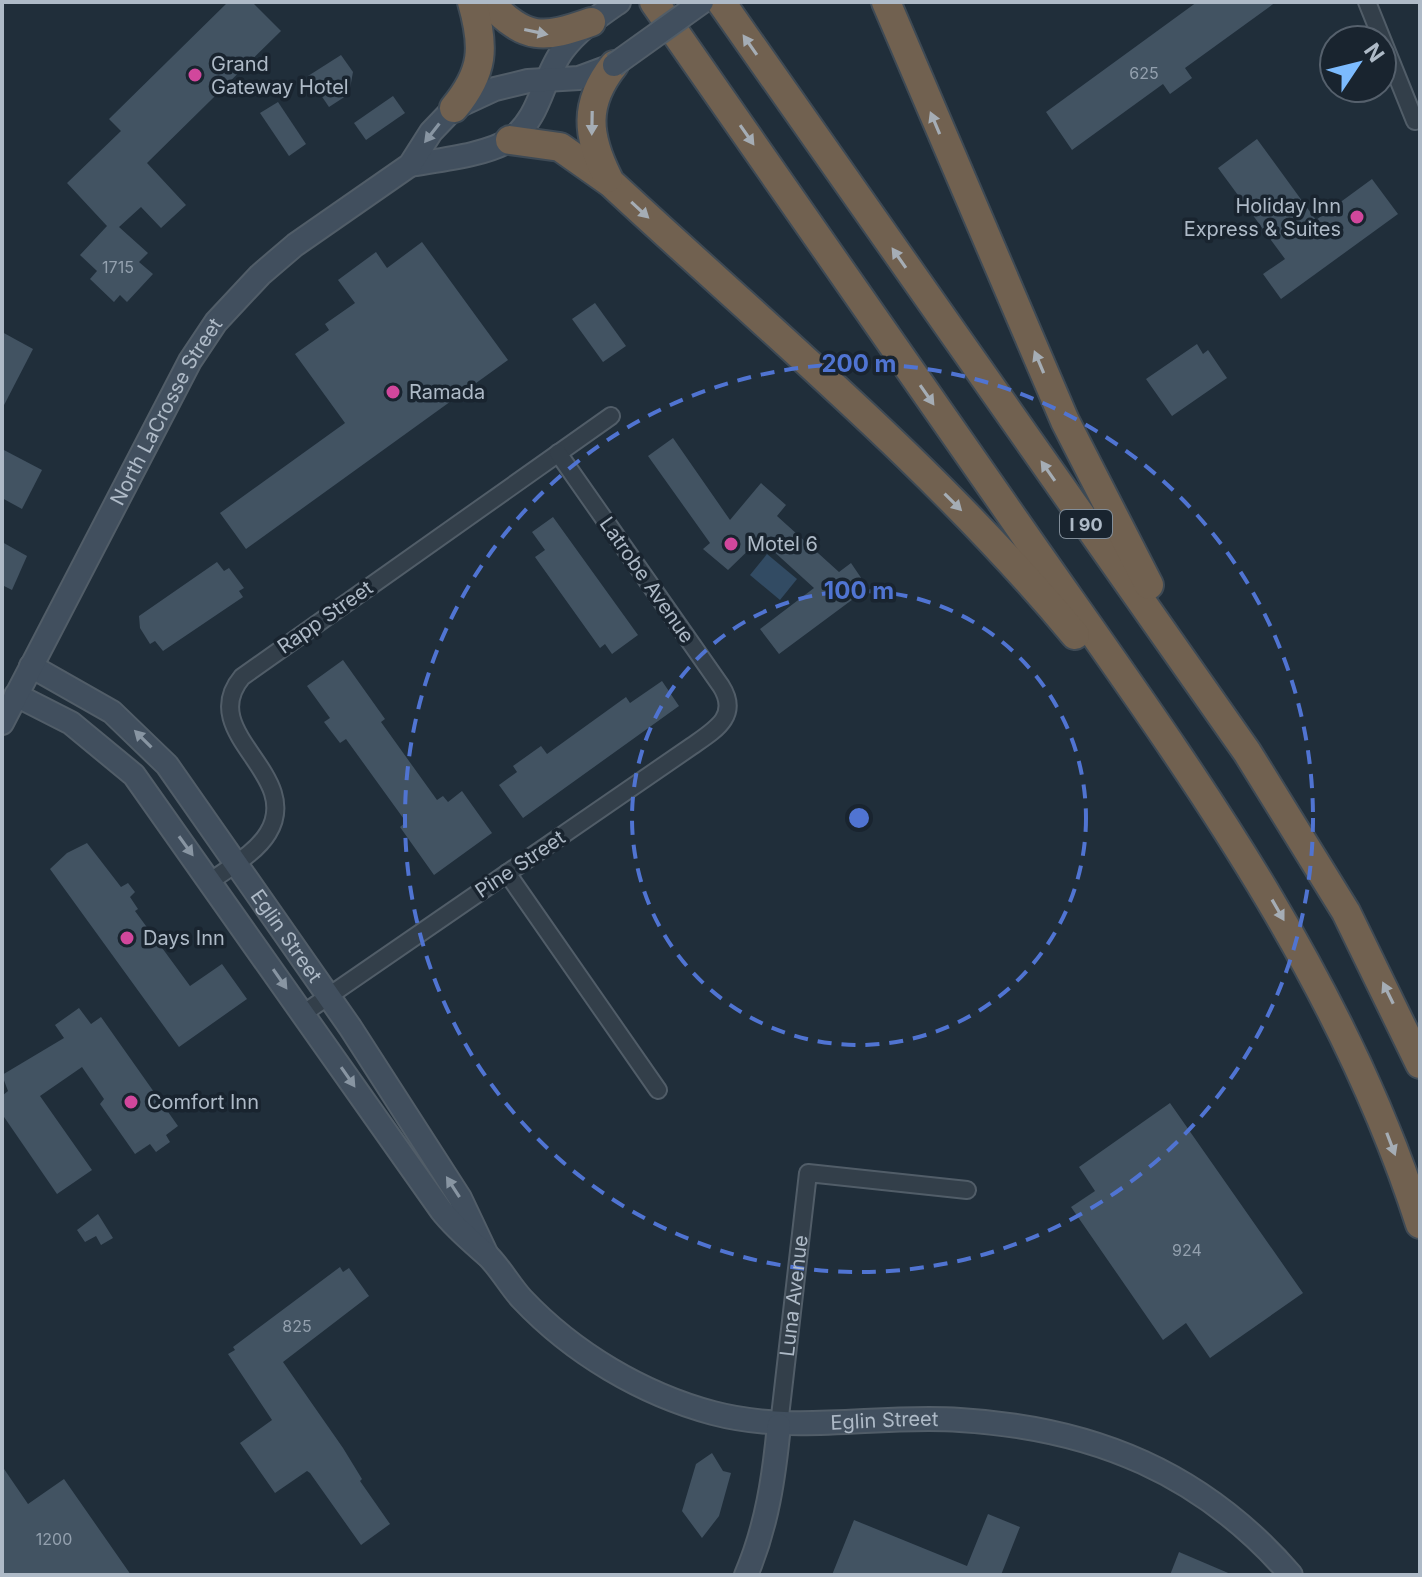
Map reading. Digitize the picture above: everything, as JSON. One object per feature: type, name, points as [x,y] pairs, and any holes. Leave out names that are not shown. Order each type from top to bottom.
[{"type":"highway","points":[[454,108],[474,85],[480,66],[477,19],[472,2]]},
{"type":"highway","points":[[489,2],[527,32],[553,35],[591,22]]},
{"type":"highway","name":"I 90","points":[[654,2],[1237,844],[1339,1023],[1378,1110],[1420,1224]]},
{"type":"highway","name":"I 90","points":[[721,2],[1247,752],[1346,912],[1420,1064]]},
{"type":"highway","points":[[886,2],[1065,421],[1133,557],[1247,752]]},
{"type":"highway","points":[[611,183],[593,147],[591,115],[601,81],[614,65]]},
{"type":"highway","points":[[510,140],[560,147],[611,183],[997,546],[1087,650],[1237,844]]},
{"type":"street","points":[[510,140],[534,113],[562,51],[591,22],[619,2]]},
{"type":"street","name":"North LaCrosse Street","points":[[2,723],[166,404],[216,322],[276,260],[410,165],[431,132],[454,108],[495,89],[579,78],[614,65],[702,2]]},
{"type":"street","points":[[1367,2],[1415,121]]},
{"type":"street","name":"North LaCrosse Street","points":[[410,165],[462,156],[510,140]]},
{"type":"street","name":"Rapp Street","points":[[211,881],[236,863],[268,832],[275,804],[266,774],[232,725],[229,705],[235,686],[260,663],[611,416]]},
{"type":"street","name":"Latrobe Avenue","points":[[558,453],[721,686],[730,709]]},
{"type":"street","name":"Eglin Street","points":[[31,666],[112,712],[142,737],[183,786],[329,995],[460,1198],[488,1256]]},
{"type":"street","name":"Eglin Street","points":[[16,695],[71,723],[119,759],[146,790],[211,881],[441,1210],[473,1246],[488,1256],[544,1320],[615,1372],[687,1405],[779,1425],[960,1419],[1047,1432],[1107,1446],[1214,1500],[1291,1575]]},
{"type":"street","name":"Pine Street","points":[[304,1013],[714,730],[730,709]]},
{"type":"street","points":[[507,873],[658,1090]]},
{"type":"street","name":"Luna Avenue","points":[[746,1575],[761,1538],[772,1490],[808,1173],[967,1190]]},
{"type":"water","points":[[767,554],[797,579],[780,600],[750,575]]},
{"type":"building","points":[[228,2],[252,2],[281,31],[147,163],[186,205],[161,228],[141,207],[119,227],[148,253],[139,262],[153,274],[127,302],[120,295],[114,302],[90,279],[97,271],[80,255],[107,226],[67,183],[121,131],[109,119]]},
{"type":"building","points":[[1197,2],[1276,2],[1185,68],[1192,78],[1170,94],[1163,84],[1072,150],[1046,112]]},
{"type":"building","points":[[341,55],[353,72],[349,94],[329,107],[308,76]]},
{"type":"building","points":[[393,96],[405,113],[366,140],[354,123]]},
{"type":"building","points":[[278,102],[306,144],[289,156],[260,113]]},
{"type":"building","name":"Holiday Inn Express & Suites","points":[[1257,139],[1316,220],[1372,179],[1398,214],[1281,299],[1263,274],[1285,259],[1218,168]]},
{"type":"building","name":"Ramada","points":[[422,242],[508,360],[246,549],[220,513],[345,423],[295,354],[329,330],[325,324],[355,303],[338,280],[376,252],[387,268]]},
{"type":"building","points":[[595,303],[626,346],[603,362],[572,319]]},
{"type":"building","points":[[2,332],[33,349],[2,409]]},
{"type":"building","points":[[1197,344],[1203,354],[1208,350],[1227,378],[1172,416],[1146,379]]},
{"type":"building","name":"Motel 6","points":[[673,438],[730,520],[761,483],[786,505],[777,516],[839,572],[851,563],[868,588],[779,654],[760,629],[814,588],[760,539],[728,570],[703,549],[710,543],[648,456]]},
{"type":"building","points":[[2,449],[42,470],[22,509],[2,498]]},
{"type":"building","points":[[553,517],[638,635],[612,654],[605,644],[600,648],[535,557],[545,550],[532,532]]},
{"type":"building","points":[[2,542],[27,556],[12,590],[2,585]]},
{"type":"building","points":[[217,562],[224,571],[229,568],[244,588],[239,591],[243,597],[163,651],[155,641],[150,644],[140,628],[139,616]]},
{"type":"building","points":[[343,660],[385,719],[381,722],[437,800],[443,796],[448,802],[462,791],[492,833],[434,875],[400,827],[406,822],[346,739],[340,743],[324,722],[330,718],[307,686]]},
{"type":"building","points":[[662,681],[679,706],[523,818],[499,785],[517,772],[513,766],[541,746],[547,754],[626,697],[630,703]]},
{"type":"building","name":"Days Inn","points":[[87,843],[121,887],[128,883],[135,892],[130,897],[138,909],[135,911],[190,986],[222,964],[247,999],[179,1047],[50,869],[67,853]]},
{"type":"building","name":"Comfort Inn","points":[[79,1008],[91,1024],[101,1017],[178,1126],[166,1135],[170,1142],[156,1152],[150,1144],[135,1154],[100,1104],[104,1099],[82,1067],[40,1096],[92,1170],[57,1194],[2,1114],[2,1096],[8,1091],[2,1075],[64,1038],[55,1025]]},
{"type":"building","points":[[1170,1103],[1303,1293],[1210,1358],[1186,1323],[1163,1340],[1071,1207],[1095,1191],[1079,1167]]},
{"type":"building","points":[[98,1214],[113,1238],[101,1245],[96,1236],[85,1242],[77,1230]]},
{"type":"building","points":[[340,1267],[343,1272],[349,1268],[369,1296],[283,1362],[343,1448],[362,1479],[360,1481],[390,1524],[361,1545],[310,1473],[307,1471],[275,1493],[240,1443],[272,1420],[228,1354],[235,1350],[233,1347]]},
{"type":"building","points":[[712,1453],[723,1471],[731,1473],[719,1516],[702,1538],[682,1511],[696,1464]]},
{"type":"building","points":[[2,1466],[28,1504],[64,1479],[131,1575],[2,1575]]},
{"type":"building","points":[[988,1514],[1020,1527],[1001,1575],[832,1575],[854,1520],[967,1566]]},
{"type":"building","points":[[1179,1552],[1233,1575],[1170,1575]]},
{"type":"place","name":"Grand Gateway Hotel","points":[[195,75]]},
{"type":"place","name":"Holiday Inn Express & Suites","points":[[1357,217]]},
{"type":"place","name":"Ramada","points":[[393,392]]},
{"type":"place","name":"Motel 6","points":[[731,544]]},
{"type":"place","name":"Days Inn","points":[[127,938]]},
{"type":"place","name":"Comfort Inn","points":[[131,1102]]}]
